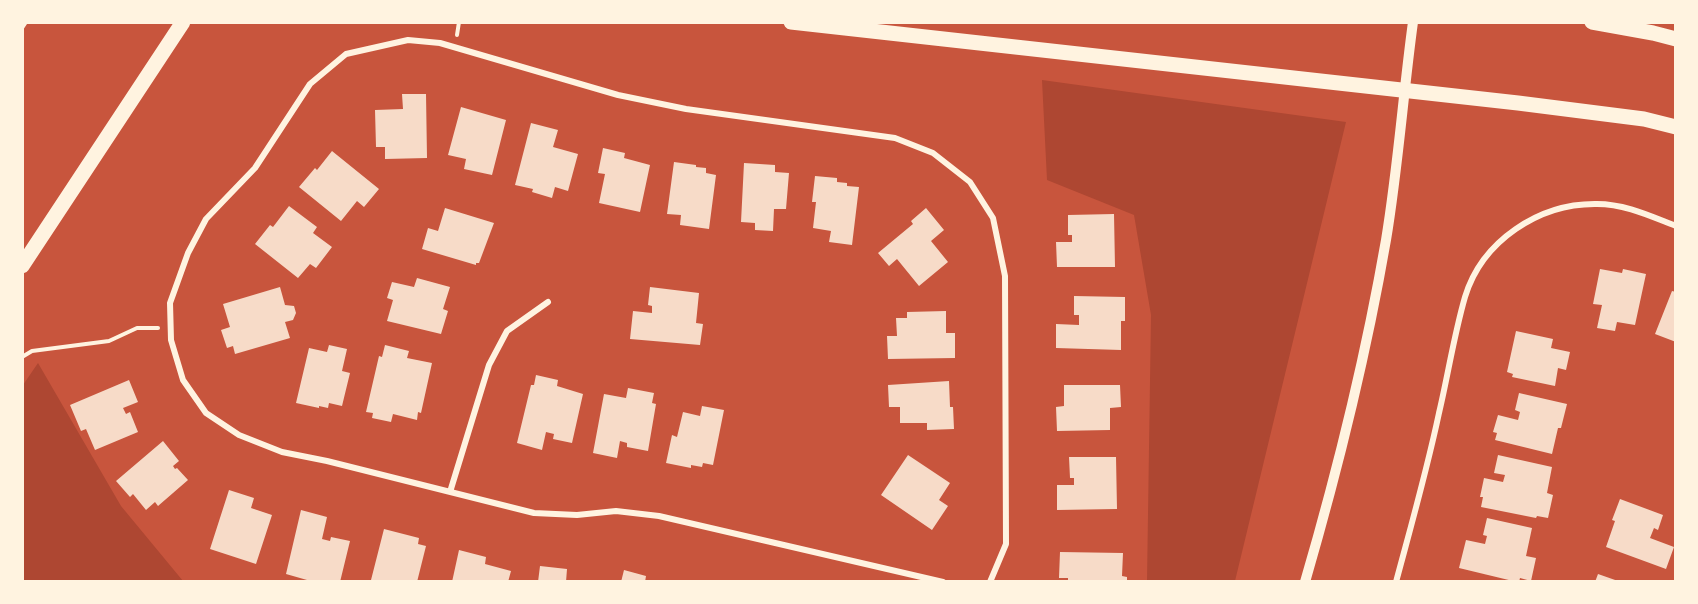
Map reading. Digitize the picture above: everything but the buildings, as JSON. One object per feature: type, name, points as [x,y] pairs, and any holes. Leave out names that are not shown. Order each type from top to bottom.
[{"type":"main road","points":[[22,266],[183,22]]},
{"type":"main road","points":[[791,22],[1644,119],[1676,127]]},
{"type":"main road","points":[[1592,22],[1676,39]]},
{"type":"street","points":[[1305,582],[1330,495],[1361,368],[1386,238],[1413,22]]},
{"type":"street","points":[[943,582],[659,516],[616,511],[577,515],[534,513],[327,460],[282,452],[239,435],[206,412],[183,381],[171,340],[170,303],[188,253],[207,219],[255,168],[310,84],[346,54],[408,40],[440,43],[618,95],[686,109],[895,138],[933,153],[970,182],[993,218],[1005,276],[1006,544],[990,582]]},
{"type":"street","points":[[1396,582],[1431,450],[1465,296],[1478,268],[1492,249],[1514,229],[1540,214],[1568,206],[1598,204],[1627,207],[1676,226]]},
{"type":"street","points":[[450,492],[489,365],[507,331],[548,302]]},
{"type":"path","points":[[22,27],[26,22]]},
{"type":"path","points":[[22,357],[32,351],[109,341],[137,328],[171,328]]},
{"type":"shaded area","points":[[1042,80],[1346,122],[1235,581],[1147,581],[1151,315],[1134,215],[1047,180]]},
{"type":"shaded area","points":[[38,363],[121,506],[183,581],[23,581],[23,385]]}]
